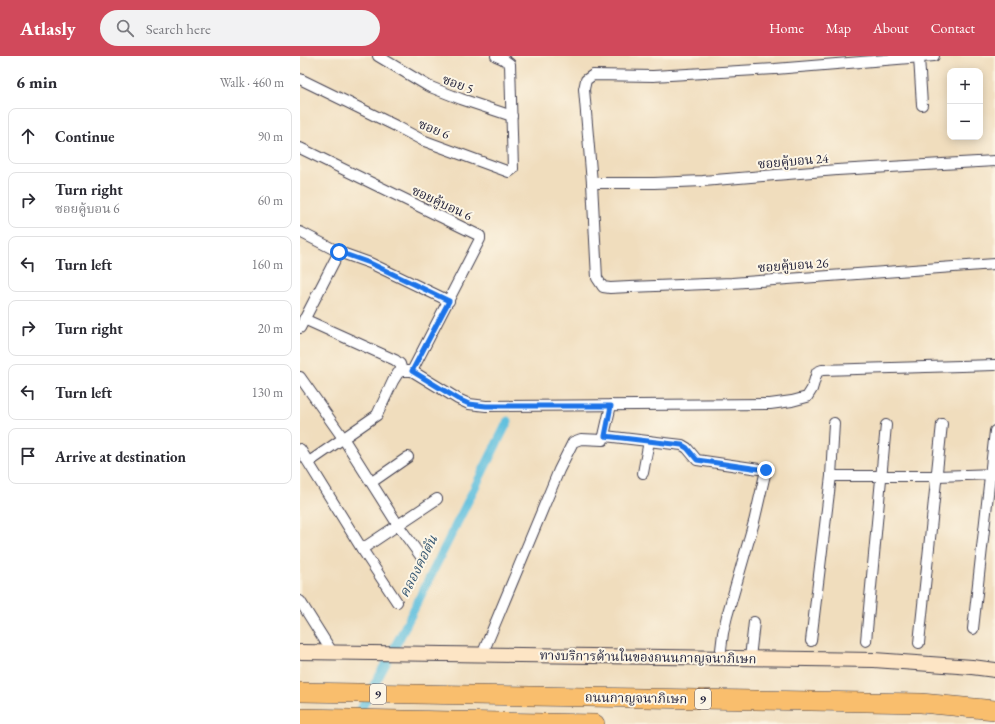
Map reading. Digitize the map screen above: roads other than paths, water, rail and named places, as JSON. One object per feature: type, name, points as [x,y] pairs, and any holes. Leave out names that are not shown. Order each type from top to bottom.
[{"type":"highway","name":"ถนนกาญจนาภิเษก","points":[[300,692],[921,703],[995,710]]},
{"type":"highway","name":"ถนนกาญจนาภิเษก","points":[[300,718],[595,724]]},
{"type":"main road","name":"ทางบริการด้านในของถนนกาญจนาภิเษก","points":[[300,652],[874,660],[995,670]]},
{"type":"street","name":"ซอย 5","points":[[378,56],[428,86],[512,116]]},
{"type":"street","points":[[496,56],[504,58],[510,64],[512,116]]},
{"type":"street","points":[[592,183],[584,89],[586,80],[593,75],[661,76],[775,69],[934,56]]},
{"type":"street","points":[[919,57],[922,105]]},
{"type":"street","name":"ซอย 6","points":[[300,79],[422,140],[509,172],[513,169],[512,116]]},
{"type":"street","name":"ซอยคู้บอน 6","points":[[300,148],[456,226],[480,236],[480,239],[449,301],[407,371],[398,373],[377,415],[309,462]]},
{"type":"street","name":"ซอยคู้บอน 24","points":[[592,183],[703,181],[837,170],[995,161]]},
{"type":"street","name":"ซอยคู้บอน 26","points":[[592,183],[597,278],[603,287],[610,288],[732,283],[995,264]]},
{"type":"street","points":[[300,232],[339,252],[370,263],[449,301]]},
{"type":"street","points":[[339,252],[302,323],[395,360],[407,371],[469,404],[505,406],[770,404],[792,401],[807,396],[812,389],[817,372],[822,370],[995,365]]},
{"type":"street","points":[[300,377],[343,438],[398,525],[422,558]]},
{"type":"street","points":[[482,655],[559,470],[573,442],[582,439],[603,440],[611,406]]},
{"type":"street","points":[[812,641],[831,476],[834,423]]},
{"type":"street","points":[[919,643],[942,424]]},
{"type":"street","points":[[866,641],[880,476],[886,425]]},
{"type":"street","points":[[973,629],[993,473],[995,431]]},
{"type":"street","points":[[605,436],[682,445],[687,448],[697,460],[766,470],[754,522],[726,616],[720,658]]},
{"type":"street","points":[[643,473],[649,441]]},
{"type":"street","points":[[300,449],[397,602]]},
{"type":"street","points":[[372,482],[408,457]]},
{"type":"street","points":[[831,476],[937,476],[993,473]]},
{"type":"street","points":[[362,548],[437,500]]},
{"type":"street","points":[[300,602],[332,652]]},
{"type":"street","points":[[750,658],[754,622]]},
{"type":"waterway","name":"คลองคอตัน","points":[[355,720],[399,639],[508,421]]}]
